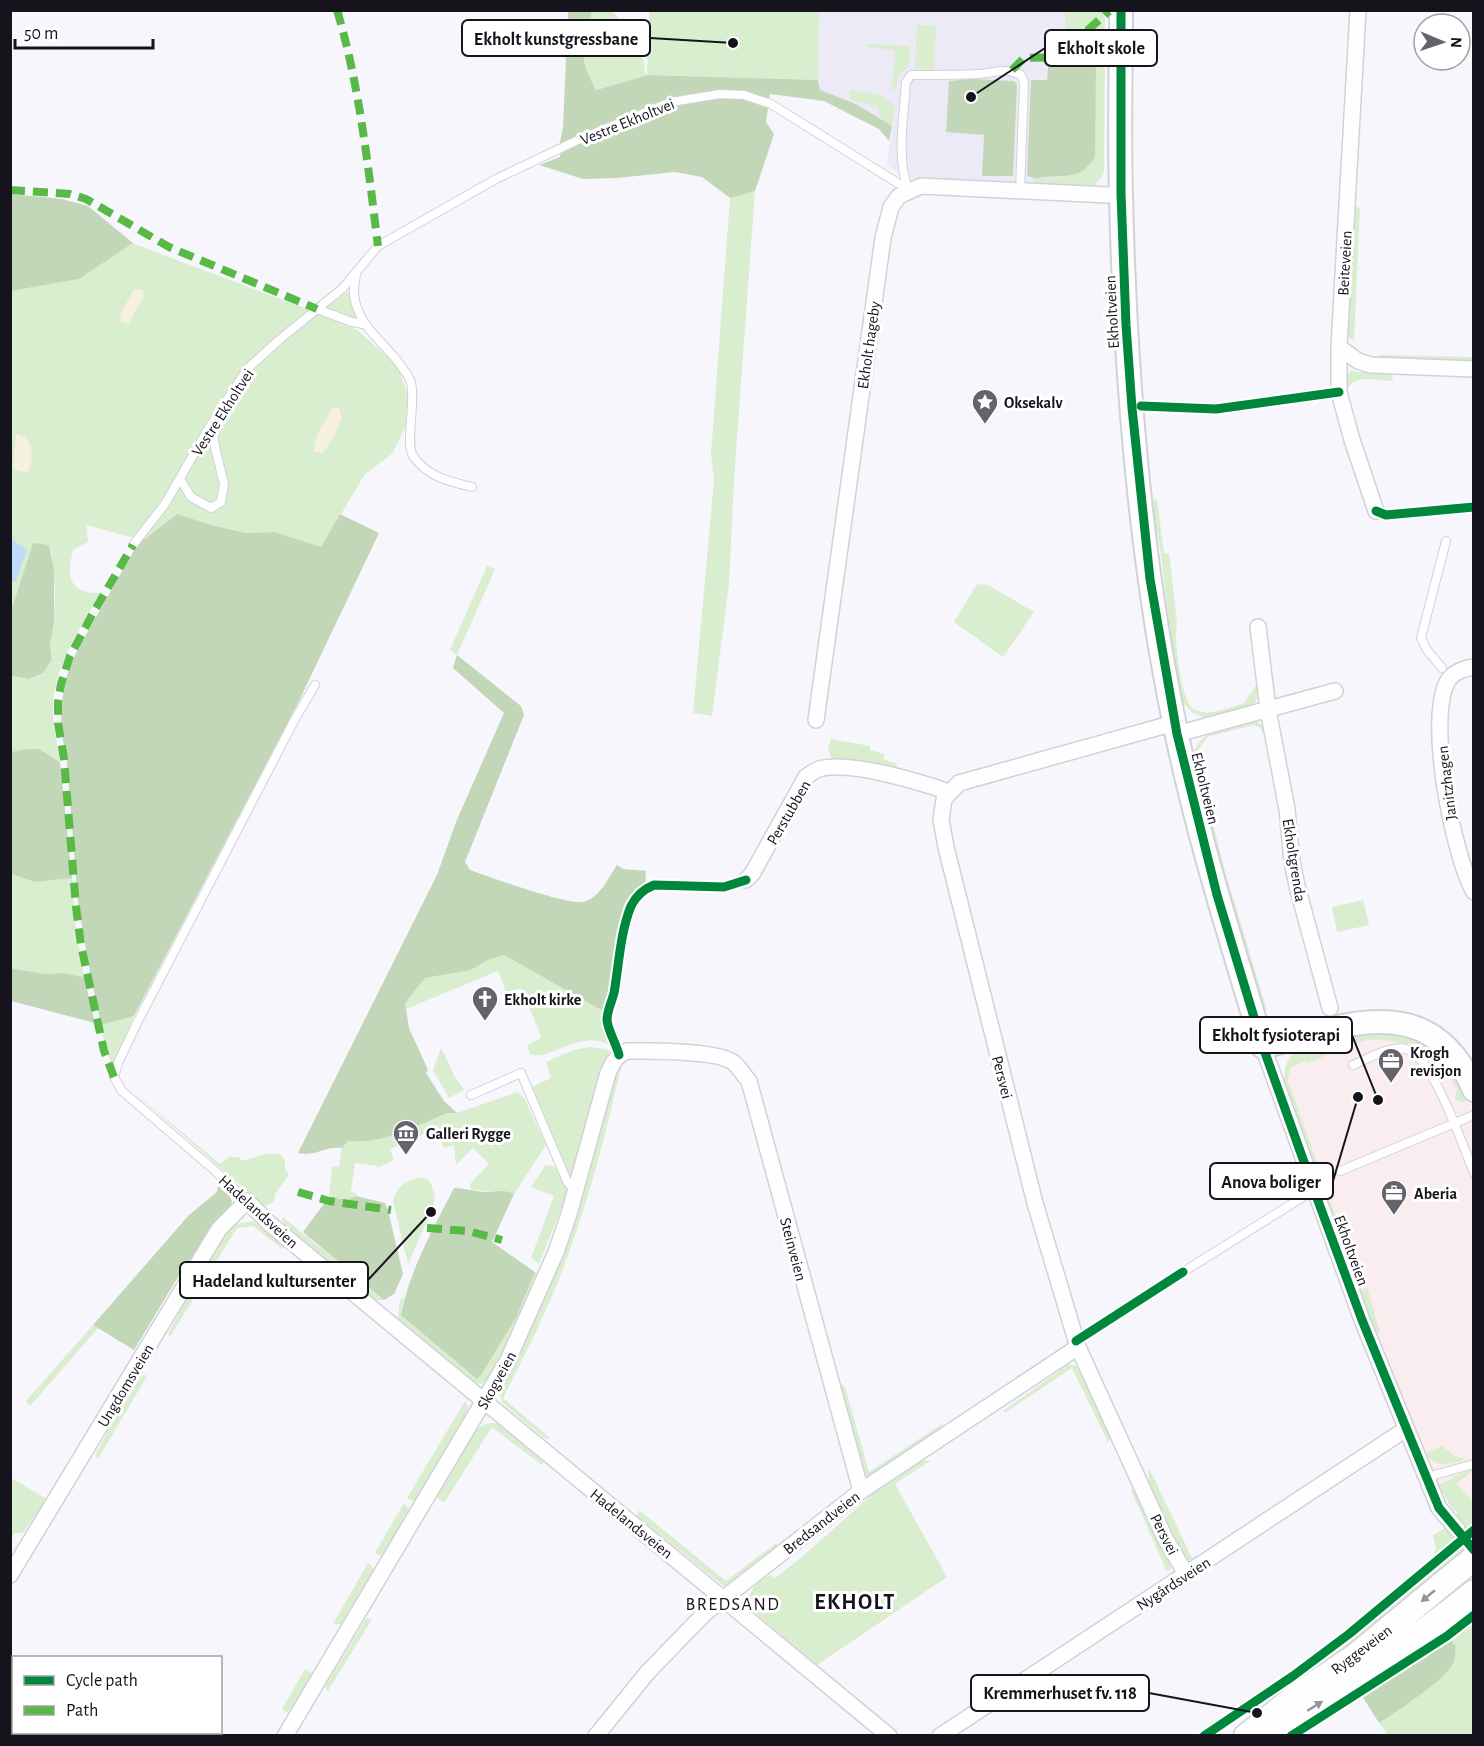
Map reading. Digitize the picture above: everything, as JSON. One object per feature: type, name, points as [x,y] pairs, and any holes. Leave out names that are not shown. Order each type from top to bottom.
[{"type":"main road","name":"Ryggeveien","points":[[1246,1736],[1296,1696],[1354,1657],[1473,1558]]},
{"type":"main road","name":"Ryggeveien","points":[[1265,1736],[1384,1661],[1473,1592]]},
{"type":"street","name":"Ekholtveien","points":[[1121,10],[1121,194],[1126,325],[1134,430],[1150,579],[1176,729],[1217,895],[1263,1047],[1362,1320],[1440,1508],[1457,1529]]},
{"type":"street","name":"Beiteveien","points":[[1358,10],[1339,347],[1339,392],[1352,440],[1376,511]]},
{"type":"street","points":[[909,190],[921,186],[938,186],[1121,194]]},
{"type":"street","name":"Ekholt hageby","points":[[816,720],[883,238],[891,207],[899,196],[909,190]]},
{"type":"street","points":[[1339,347],[1358,361],[1371,365],[1473,369]]},
{"type":"street","name":"Ekholtgrenda","points":[[1258,627],[1268,710],[1287,808],[1296,886],[1330,1008]]},
{"type":"street","points":[[1448,671],[1473,667]]},
{"type":"street","name":"Janitzhagen","points":[[1448,671],[1442,704],[1441,731],[1444,787],[1448,815],[1460,859],[1473,892]]},
{"type":"street","points":[[949,792],[959,783],[1176,729],[1268,710],[1335,691]]},
{"type":"street","name":"Perstubben","points":[[746,880],[752,874],[806,777],[817,770],[836,767],[866,771],[923,783],[949,792]]},
{"type":"street","name":"Persvei","points":[[949,792],[945,799],[941,820],[946,847],[1035,1203],[1078,1347],[1165,1538],[1186,1574]]},
{"type":"street","points":[[1263,1047],[1356,1022],[1396,1022],[1432,1036],[1467,1075],[1473,1090]]},
{"type":"street","name":"Skogveien","points":[[285,1736],[508,1360],[556,1252],[613,1060],[619,1054],[627,1051],[681,1052]]},
{"type":"street","name":"Steinveien","points":[[681,1052],[714,1056],[733,1062],[749,1081],[861,1491]]},
{"type":"street","name":"Hadelandsveien","points":[[247,1201],[270,1224],[889,1736]]},
{"type":"street","name":"Ungdomsveien","points":[[10,1575],[15,1560],[219,1229],[247,1201]]},
{"type":"street","name":"Bredsandveien","points":[[596,1736],[647,1673],[705,1613],[861,1491],[1078,1347]]},
{"type":"street","name":"Nygårdsveien","points":[[940,1736],[1406,1429]]},
{"type":"lane","points":[[909,190],[902,172],[902,153],[906,82],[911,75],[983,74],[1012,70],[1021,75],[1024,83],[1020,190]]},
{"type":"lane","name":"Vestre Ekholtvei","points":[[133,545],[165,504],[212,424],[248,369],[279,340],[343,288],[378,246],[496,179],[638,114],[696,96],[744,95],[771,104],[909,190]]},
{"type":"lane","points":[[356,271],[354,295],[363,324],[397,361],[411,382],[411,453],[423,468],[434,476],[472,486]]},
{"type":"lane","points":[[317,309],[363,324]]},
{"type":"lane","points":[[180,479],[191,497],[211,508],[221,502],[225,484],[215,447],[212,424]]},
{"type":"lane","points":[[1446,541],[1421,638],[1427,650],[1448,671]]},
{"type":"lane","name":"Hadelandsveien","points":[[247,1201],[122,1091],[114,1077],[118,1063],[137,1023],[295,719],[315,685]]},
{"type":"lane","points":[[1353,1065],[1392,1049],[1406,1049],[1417,1055],[1436,1081],[1473,1173]]},
{"type":"lane","points":[[471,1095],[521,1073],[567,1181],[575,1192]]},
{"type":"lane","points":[[1340,1171],[1473,1115]]},
{"type":"lane","points":[[1183,1272],[1314,1190]]},
{"type":"lane","points":[[1427,1477],[1473,1464]]},
{"type":"shaded area","points":[[819,11],[1105,11],[1104,172],[1101,179],[1088,188],[907,179],[887,165],[892,126],[856,104],[820,90],[818,80]]},
{"type":"shaded area","points":[[1355,1032],[1423,1043],[1467,1094],[1474,1114],[1473,1505],[1444,1481],[1439,1485],[1404,1411],[1283,1089],[1285,1068],[1293,1054],[1301,1049]]},
{"type":"green space","points":[[568,11],[592,11],[584,42],[584,59],[596,90],[648,75],[818,80],[820,90],[856,104],[892,126],[889,141],[879,129],[824,101],[770,94],[766,122],[774,134],[755,191],[730,198],[702,177],[675,172],[583,179],[539,165],[560,157]]},
{"type":"green space","points":[[592,11],[612,11],[624,24],[629,44],[640,53],[647,75],[649,11],[819,11],[818,80],[648,75],[595,90],[585,68],[583,50]]},
{"type":"green space","points":[[1065,11],[1105,11],[1104,172],[1095,185],[1088,188],[1034,185],[1033,179],[1071,176],[1092,48],[1084,43],[1075,32],[1065,31]]},
{"type":"green space","points":[[917,25],[936,26],[934,70],[915,69]]},
{"type":"green space","points":[[1065,31],[1075,32],[1084,43],[1092,48],[1096,64],[1095,157],[1085,169],[1079,172],[1067,176],[1033,178],[1027,175],[1031,80],[1047,80],[1049,58],[1057,58],[1064,52]]},
{"type":"green space","points":[[867,44],[910,47],[909,66],[898,77],[896,89],[891,90],[894,50],[867,47]]},
{"type":"green space","points":[[971,79],[1013,81],[1017,84],[1013,176],[982,176],[984,135],[946,132],[949,81]]},
{"type":"green space","points":[[849,90],[875,94],[891,102],[895,107],[892,126],[882,120],[877,106],[850,100]]},
{"type":"green space","points":[[755,191],[734,479],[729,584],[712,716],[693,713],[714,480],[711,454],[730,198]]},
{"type":"green space","points":[[11,194],[62,199],[88,206],[133,243],[79,279],[11,291]]},
{"type":"green space","points":[[1355,206],[1360,208],[1354,340],[1349,338],[1348,324]]},
{"type":"green space","points":[[132,243],[357,330],[398,366],[408,396],[406,425],[392,454],[365,474],[321,548],[274,532],[246,533],[211,525],[145,539],[86,525],[88,542],[73,550],[71,578],[73,583],[82,590],[92,593],[102,592],[68,651],[56,683],[53,716],[60,762],[39,749],[11,752],[11,676],[30,679],[43,673],[52,660],[50,645],[54,622],[55,591],[51,550],[33,543],[11,611],[11,291],[79,279]]},
{"type":"green space","points":[[350,290],[351,301],[357,321],[326,308]]},
{"type":"green space","points":[[1379,355],[1473,357],[1473,361],[1381,358]]},
{"type":"green space","points":[[1351,371],[1393,375],[1392,381],[1359,380],[1353,383],[1345,393],[1346,376]]},
{"type":"green space","points":[[1154,499],[1157,499],[1164,553],[1169,553],[1177,622],[1178,657],[1181,678],[1190,706],[1201,712],[1220,711],[1244,703],[1259,684],[1259,693],[1253,706],[1205,718],[1193,713],[1182,702],[1175,673],[1161,555],[1153,521]]},
{"type":"green space","points":[[177,514],[246,533],[274,532],[321,547],[340,514],[379,533],[299,701],[134,1016],[101,1025],[78,903],[67,762],[62,735],[61,710],[64,686],[79,647],[141,538],[145,539]]},
{"type":"green space","points":[[33,543],[49,545],[54,570],[54,622],[50,645],[52,660],[43,673],[29,679],[11,676],[11,611]]},
{"type":"green space","points":[[487,566],[495,569],[457,655],[450,650]]},
{"type":"green space","points":[[977,584],[988,585],[1034,612],[1003,657],[954,622]]},
{"type":"green space","points":[[457,655],[521,706],[524,715],[465,862],[470,870],[528,890],[574,902],[583,902],[594,897],[617,865],[623,869],[646,871],[645,884],[635,892],[627,906],[614,973],[603,1011],[504,955],[488,960],[471,970],[425,978],[405,1003],[409,1028],[428,1070],[426,1073],[444,1101],[457,1113],[447,1113],[387,1137],[348,1141],[342,1148],[330,1148],[310,1154],[298,1153],[437,875],[456,822],[504,713],[453,668]]},
{"type":"green space","points":[[1252,721],[1258,722],[1267,731],[1266,736],[1259,727],[1253,725],[1207,737],[1196,753],[1224,868],[1267,1010],[1263,1008],[1221,871],[1193,753],[1203,738],[1210,733]]},
{"type":"green space","points":[[831,739],[870,746],[870,750],[884,754],[884,759],[897,764],[896,771],[832,760],[828,749]]},
{"type":"green space","points":[[39,749],[60,762],[72,878],[35,882],[11,874],[11,752]]},
{"type":"green space","points":[[10,874],[35,882],[72,878],[76,930],[84,977],[11,968]]},
{"type":"green space","points":[[1363,900],[1369,925],[1337,932],[1332,907]]},
{"type":"green space","points":[[504,955],[603,1011],[603,1024],[611,1045],[587,1040],[547,1054],[530,1054],[527,1045],[541,1038],[540,1033],[521,988],[507,994],[498,971],[406,1009],[405,1003],[425,978],[471,970],[488,960]]},
{"type":"green space","points":[[10,968],[84,977],[95,1023],[11,1001]]},
{"type":"green space","points":[[134,1016],[113,1065],[106,1052],[101,1025]]},
{"type":"green space","points":[[1372,1030],[1406,1037],[1435,1051],[1459,1078],[1468,1097],[1467,1100],[1462,1102],[1455,1099],[1457,1089],[1445,1070],[1430,1055],[1401,1043],[1368,1040],[1343,1047],[1308,1063],[1305,1061],[1291,1067],[1287,1083],[1289,1083],[1318,1166],[1312,1168],[1284,1082],[1287,1062],[1298,1050],[1307,1046]]},
{"type":"green space","points":[[590,1047],[609,1050],[571,1182],[532,1092],[532,1087],[551,1078],[546,1062],[573,1050]]},
{"type":"green space","points":[[441,1048],[464,1090],[449,1098],[433,1070]]},
{"type":"green space","points":[[622,1063],[600,1154],[565,1264],[532,1341],[503,1398],[551,1439],[544,1438],[502,1402],[500,1393],[545,1298],[568,1241],[618,1068]]},
{"type":"green space","points":[[126,1085],[220,1164],[229,1157],[238,1157],[243,1161],[265,1154],[280,1154],[289,1174],[275,1194],[274,1202],[265,1206],[257,1200]]},
{"type":"green space","points":[[518,1092],[524,1098],[546,1145],[514,1194],[504,1191],[471,1189],[470,1184],[489,1164],[473,1148],[456,1165],[454,1145],[444,1148],[436,1129],[390,1149],[394,1160],[377,1168],[377,1166],[355,1163],[351,1192],[357,1193],[355,1198],[348,1200],[329,1197],[332,1166],[339,1167],[342,1148],[348,1141],[387,1137],[447,1113],[457,1113]]},
{"type":"green space","points":[[550,1165],[558,1169],[568,1191],[539,1264],[531,1258],[554,1196],[531,1187],[545,1166]]},
{"type":"green space","points":[[1317,1170],[1359,1272],[1356,1274],[1362,1290],[1367,1288],[1380,1332],[1375,1334],[1313,1172]]},
{"type":"green space","points":[[422,1177],[430,1181],[435,1197],[433,1207],[408,1264],[393,1201],[403,1184]]},
{"type":"green space","points":[[219,1181],[228,1191],[232,1202],[229,1209],[181,1272],[134,1350],[93,1325],[189,1215],[217,1192]]},
{"type":"green space","points":[[454,1188],[484,1192],[503,1191],[514,1194],[492,1242],[535,1272],[517,1316],[477,1379],[401,1315],[416,1265]]},
{"type":"green space","points":[[356,1196],[385,1203],[388,1210],[403,1274],[394,1294],[384,1300],[303,1232],[329,1197],[348,1200]]},
{"type":"green space","points":[[283,1217],[384,1300],[376,1300],[286,1227],[282,1220]]},
{"type":"green space","points":[[253,1221],[284,1247],[282,1249],[253,1226],[237,1228],[170,1337],[168,1334],[188,1296],[232,1225]]},
{"type":"green space","points":[[535,1272],[540,1275],[494,1375],[481,1384],[469,1378],[398,1320],[400,1300],[404,1297],[401,1315],[517,1316]]},
{"type":"green space","points":[[93,1325],[98,1328],[30,1406],[26,1401]]},
{"type":"green space","points":[[1069,1364],[1081,1369],[1111,1438],[1108,1442],[1072,1368],[1005,1413],[1003,1411]]},
{"type":"green space","points":[[144,1375],[147,1376],[98,1459],[95,1455],[130,1391]]},
{"type":"green space","points":[[842,1385],[845,1387],[869,1472],[942,1424],[944,1427],[871,1476],[867,1476],[861,1468],[838,1389]]},
{"type":"green space","points":[[465,1401],[468,1415],[419,1498],[413,1501],[407,1498]]},
{"type":"green space","points":[[485,1424],[499,1424],[545,1460],[542,1465],[492,1427],[444,1503],[436,1497],[476,1430]]},
{"type":"green space","points":[[1442,1446],[1455,1456],[1466,1459],[1441,1464],[1427,1456],[1427,1451],[1433,1451]]},
{"type":"green space","points":[[923,1460],[930,1461],[895,1484],[947,1577],[817,1665],[754,1612],[748,1600],[751,1591],[762,1579],[771,1575],[774,1579],[877,1490]]},
{"type":"green space","points":[[1149,1468],[1192,1558],[1198,1555],[1199,1558],[1194,1562],[1187,1559],[1182,1552],[1160,1510],[1151,1486]]},
{"type":"green space","points":[[1473,1468],[1473,1471],[1456,1484],[1473,1500],[1473,1527],[1466,1531],[1455,1520],[1457,1512],[1452,1509],[1439,1485]]},
{"type":"green space","points":[[11,1478],[47,1499],[23,1533],[14,1533],[11,1539]]},
{"type":"green space","points":[[1134,1488],[1170,1560],[1171,1568],[1167,1572],[1131,1490]]},
{"type":"green space","points":[[404,1503],[409,1510],[387,1552],[380,1556],[375,1553]]},
{"type":"green space","points":[[639,1510],[726,1581],[776,1543],[778,1547],[732,1585],[724,1586],[637,1516]]},
{"type":"green space","points":[[1449,1526],[1457,1533],[1457,1538],[1428,1565],[1436,1549],[1433,1535]]},
{"type":"green space","points":[[1462,1543],[1469,1549],[1468,1555],[1315,1672],[1296,1681],[1298,1676],[1402,1596]]},
{"type":"green space","points":[[368,1563],[375,1570],[345,1624],[333,1624]]},
{"type":"green space","points":[[366,1619],[372,1619],[328,1691],[326,1690],[326,1685]]},
{"type":"green space","points":[[1473,1621],[1473,1735],[1388,1735],[1379,1723],[1442,1677],[1455,1660],[1456,1647],[1450,1639]]},
{"type":"green space","points":[[1450,1639],[1456,1647],[1455,1660],[1449,1669],[1420,1695],[1379,1723],[1362,1696]]},
{"type":"green space","points":[[305,1669],[313,1674],[287,1713],[282,1709]]},
{"type":"sand","points":[[134,289],[143,290],[144,297],[130,324],[121,323],[120,315]]},
{"type":"sand","points":[[333,407],[339,407],[342,418],[333,438],[322,454],[313,451],[317,434]]},
{"type":"sand","points":[[16,434],[26,439],[31,449],[30,468],[27,473],[15,470],[13,466]]},
{"type":"water","points":[[11,539],[27,550],[16,581],[12,581],[11,577]]},
{"type":"marked path","points":[[337,10],[352,68],[367,157],[378,246]]},
{"type":"marked path","points":[[1012,70],[1024,58],[1061,57],[1075,47],[1088,30],[1109,11]]},
{"type":"marked path","points":[[10,190],[70,194],[86,199],[169,247],[317,309]]},
{"type":"marked path","points":[[114,1077],[104,1051],[81,945],[64,759],[58,723],[58,702],[70,656],[133,545]]},
{"type":"marked path","points":[[298,1192],[329,1201],[391,1210]]},
{"type":"marked path","points":[[427,1228],[468,1231],[502,1240]]},
{"type":"cycle path","points":[[1121,10],[1121,194],[1132,408],[1150,579],[1177,734],[1217,895],[1263,1047],[1314,1190],[1362,1320],[1439,1508],[1474,1550]]},
{"type":"cycle path","points":[[1141,406],[1216,409],[1339,392]]},
{"type":"cycle path","points":[[1376,511],[1386,515],[1474,507]]},
{"type":"cycle path","points":[[619,1055],[607,1017],[614,993],[624,927],[635,899],[654,885],[724,887],[746,880]]},
{"type":"cycle path","points":[[1076,1341],[1183,1272]]},
{"type":"cycle path","points":[[1204,1736],[1293,1676],[1349,1634],[1474,1530]]},
{"type":"cycle path","points":[[1291,1736],[1447,1636],[1474,1615]]},
{"type":"place","name":"Ekholt kunstgressbane","points":[[733,43]]},
{"type":"place","name":"Ekholt skole","points":[[971,97]]},
{"type":"place","name":"Oksekalv","points":[[985,425]]},
{"type":"place","name":"Ekholt kirke","points":[[485,1022]]},
{"type":"place","name":"Krogh revisjon","points":[[1391,1084]]},
{"type":"place","name":"Anova boliger","points":[[1358,1097]]},
{"type":"place","name":"Ekholt fysioterapi","points":[[1378,1100]]},
{"type":"place","name":"Galleri Rygge","points":[[406,1156]]},
{"type":"place","name":"Hadeland kultursenter","points":[[431,1212]]},
{"type":"place","name":"Aberia","points":[[1394,1216]]},
{"type":"place","name":"Kremmerhuset fv. 118","points":[[1257,1713]]},
{"type":"district","name":"EKHOLT","points":[[855,1601]]},
{"type":"district","name":"BREDSAND","points":[[733,1604]]}]
